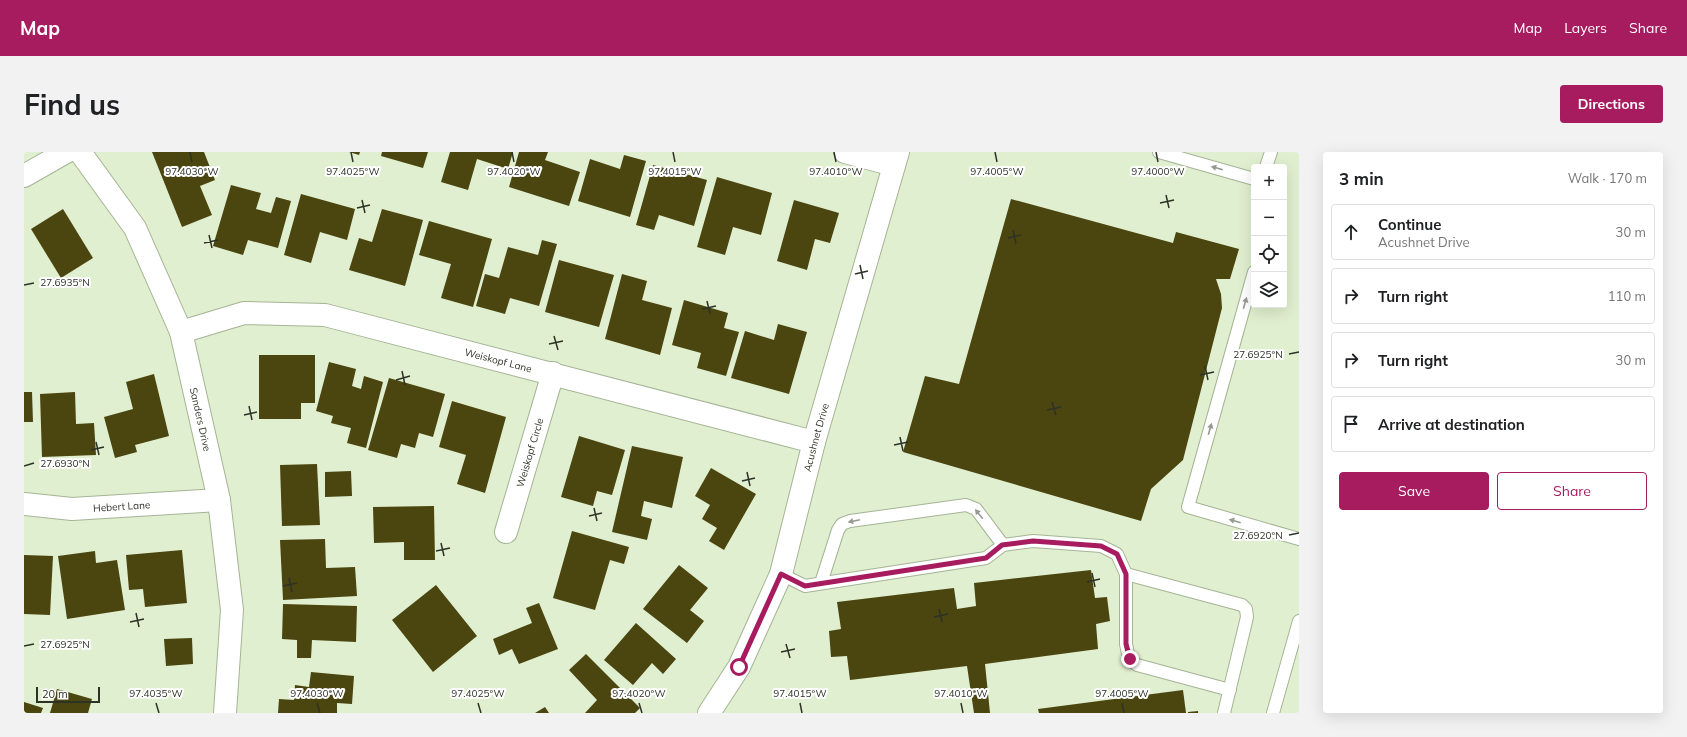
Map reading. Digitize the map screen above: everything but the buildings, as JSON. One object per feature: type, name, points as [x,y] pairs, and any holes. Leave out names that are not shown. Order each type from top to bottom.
[{"type":"street","points":[[24,176],[66,152]]},
{"type":"street","name":"Sanders Drive","points":[[80,152],[135,228],[181,332],[219,500],[232,610],[225,713]]},
{"type":"street","points":[[845,152],[896,159]]},
{"type":"street","name":"Acushnet Drive","points":[[709,713],[739,667],[781,574],[814,442],[896,159]]},
{"type":"street","name":"Weiskopf Lane","points":[[181,332],[244,313],[325,315],[814,442]]},
{"type":"street","name":"Weiskopf Circle","points":[[506,532],[553,373]]},
{"type":"street","name":"Hebert Lane","points":[[24,504],[72,509],[219,500]]},
{"type":"lane","points":[[1159,152],[1251,178]]},
{"type":"lane","points":[[1267,164],[1271,152]]},
{"type":"lane","points":[[1251,283],[1188,507],[1299,539]]},
{"type":"lane","points":[[821,583],[838,530],[842,524],[850,521],[966,505],[976,509],[1002,545]]},
{"type":"lane","points":[[781,574],[805,586],[986,558],[1002,545],[1033,541],[1101,546],[1117,554],[1126,574],[1126,644],[1130,659],[1137,665],[1230,690]]},
{"type":"lane","points":[[1126,574],[1242,605],[1246,609],[1247,618],[1224,713]]},
{"type":"lane","points":[[1273,713],[1299,621]]},
{"type":"route","points":[[739,667],[781,574],[805,586],[986,558],[1002,545],[1033,541],[1101,546],[1117,554],[1126,574],[1126,644],[1130,659]]}]
